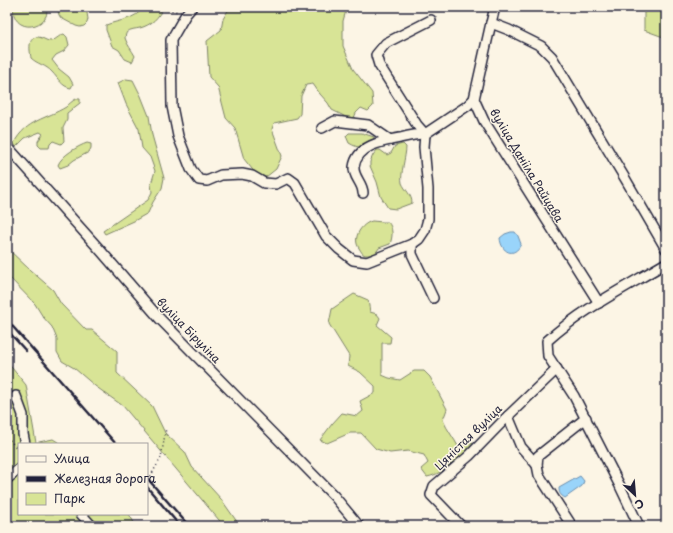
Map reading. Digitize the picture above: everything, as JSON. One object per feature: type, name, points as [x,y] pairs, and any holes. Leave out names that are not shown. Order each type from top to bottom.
[{"type":"street","points":[[362,193],[363,188],[354,172],[354,166],[357,158],[362,152],[378,142],[424,134],[467,106],[474,99],[495,7]]},
{"type":"street","points":[[189,10],[171,40],[172,106],[178,136],[191,169],[199,180],[207,181],[221,175],[242,174],[252,176],[264,183],[276,184],[288,178],[295,183],[326,236],[353,260],[367,262],[412,244],[419,239],[425,230],[428,219],[428,189],[424,134],[379,65],[376,55],[386,43],[431,20]]},
{"type":"street","points":[[491,23],[541,46],[552,57],[666,249]]},
{"type":"street","name":"вуліца Данііла Райцава","points":[[474,99],[484,121],[598,303]]},
{"type":"street","points":[[322,128],[335,121],[368,125],[390,140]]},
{"type":"street","name":"вуліца Біруліна","points":[[7,146],[160,319],[334,496],[359,526]]},
{"type":"street","points":[[412,244],[412,254],[433,298]]},
{"type":"street","points":[[639,526],[586,418],[574,396],[548,356],[547,341],[560,329],[598,303],[666,263]]},
{"type":"street","name":"Цяністая вуліца","points":[[462,526],[431,495],[434,486],[469,456],[557,369]]},
{"type":"street","points":[[16,396],[23,415],[23,434],[25,443]]},
{"type":"street","points":[[508,416],[521,447],[537,465]]},
{"type":"street","points":[[572,526],[539,475],[537,465],[538,456],[586,418]]},
{"type":"street","points":[[7,479],[18,470]]},
{"type":"street","points":[[82,515],[87,524]]},
{"type":"path","points":[[160,7],[189,10]]},
{"type":"path","points":[[148,478],[150,477],[161,458],[166,428]]},
{"type":"path","points":[[7,437],[18,450]]},
{"type":"green space","points":[[14,7],[46,7],[47,14],[42,22],[28,26],[19,23],[13,11]]},
{"type":"green space","points":[[57,7],[86,7],[88,19],[87,23],[80,27],[61,18]]},
{"type":"green space","points":[[144,7],[163,7],[157,18],[151,23],[144,27],[130,30],[127,33],[125,37],[126,41],[135,56],[132,62],[125,59],[119,50],[112,46],[106,30],[106,25],[136,15]]},
{"type":"green space","points":[[230,7],[347,7],[343,21],[343,46],[353,69],[372,93],[373,106],[368,111],[361,108],[356,113],[354,118],[346,117],[332,110],[313,84],[306,85],[301,96],[300,114],[297,118],[274,123],[272,129],[282,156],[276,169],[266,177],[256,174],[244,159],[235,128],[226,118],[218,87],[209,77],[207,41],[221,30],[223,19]]},
{"type":"green space","points":[[644,7],[666,7],[666,38],[644,30]]},
{"type":"green space","points":[[64,34],[67,37],[69,45],[52,60],[59,69],[69,77],[73,84],[71,88],[63,84],[50,70],[31,58],[30,52],[32,39],[40,37],[50,41]]},
{"type":"green space","points":[[126,79],[133,80],[149,116],[152,135],[164,178],[162,188],[148,213],[105,234],[103,231],[148,200],[152,192],[151,184],[155,171],[150,157],[142,148],[139,129],[126,104],[118,83]]},
{"type":"green space","points":[[76,99],[80,99],[80,103],[67,113],[67,120],[63,128],[64,141],[61,144],[53,141],[49,148],[41,148],[38,145],[38,141],[43,134],[40,132],[25,138],[16,147],[14,143],[24,129],[66,107]]},
{"type":"green space","points":[[349,133],[362,133],[374,137],[374,141],[368,146],[359,147],[349,143],[346,136]]},
{"type":"green space","points":[[87,143],[91,144],[89,152],[68,165],[60,168],[58,165],[66,155],[79,146]]},
{"type":"green space","points":[[403,144],[406,147],[402,183],[410,195],[412,203],[396,209],[388,208],[381,197],[370,162],[377,150],[380,150],[387,155],[391,153],[395,146]]},
{"type":"green space","points":[[372,221],[388,222],[392,229],[392,238],[390,244],[379,248],[375,254],[365,255],[357,244],[357,236],[364,225]]},
{"type":"green space","points":[[7,248],[53,290],[61,304],[86,330],[92,330],[117,351],[117,373],[152,406],[165,433],[185,452],[192,467],[221,499],[240,526],[224,526],[123,406],[95,386],[74,368],[62,361],[57,352],[57,339],[52,327],[43,317],[35,304],[7,275]]},
{"type":"green space","points":[[354,294],[368,300],[370,312],[377,314],[380,318],[377,325],[391,337],[390,343],[382,343],[382,375],[400,380],[414,371],[424,371],[430,377],[447,409],[443,420],[459,448],[468,442],[473,443],[452,464],[440,472],[427,477],[421,469],[428,463],[424,455],[408,451],[390,453],[376,449],[361,433],[350,433],[327,443],[320,440],[342,413],[357,416],[363,411],[360,401],[375,393],[375,386],[360,372],[348,366],[349,356],[329,324],[332,309]]},
{"type":"green space","points":[[7,362],[26,385],[36,443],[18,443],[18,515],[130,515],[136,526],[7,526]]},
{"type":"green space","points":[[53,439],[59,443],[36,443]]},
{"type":"water","points":[[511,232],[515,232],[521,244],[515,251],[508,252],[503,247],[500,238]]},
{"type":"water","points":[[580,476],[584,481],[582,486],[565,498],[562,496],[559,488]]},
{"type":"railway","points":[[7,320],[115,443]]},
{"type":"railway","points":[[7,330],[26,351]]},
{"type":"railway","points":[[148,479],[189,526]]},
{"type":"railway","points":[[148,488],[180,526]]}]
